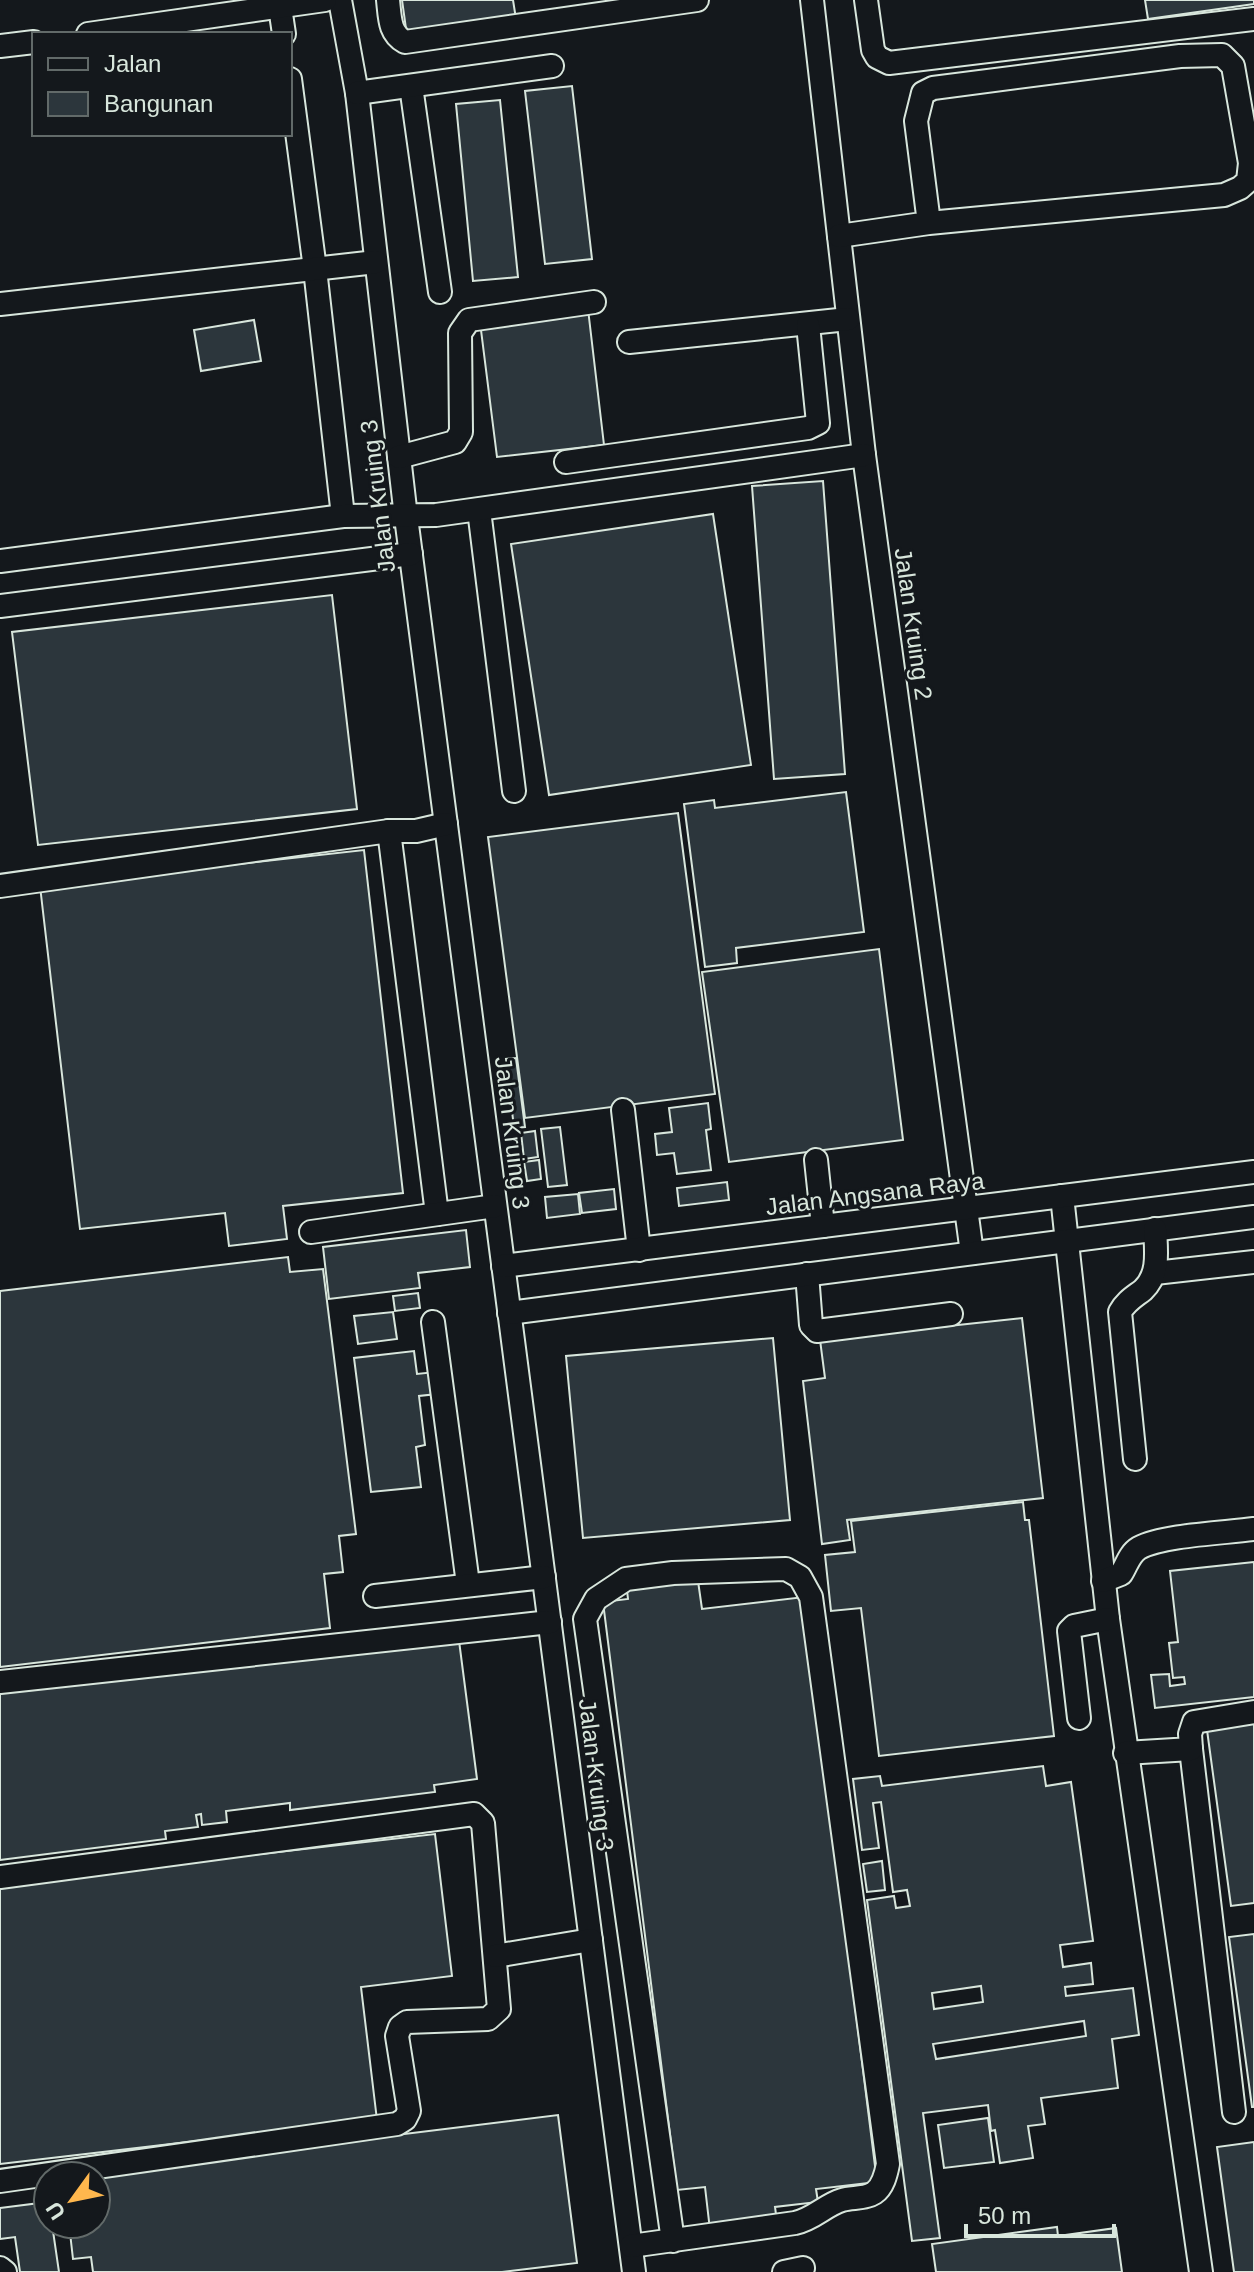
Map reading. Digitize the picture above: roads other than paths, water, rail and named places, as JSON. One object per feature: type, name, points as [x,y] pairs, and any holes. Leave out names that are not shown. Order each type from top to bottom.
[{"type":"street","points":[[102,32],[325,0]]},
{"type":"street","name":"Jalan Kruing 3","points":[[340,0],[357,93],[406,517],[634,2272]]},
{"type":"street","points":[[388,0],[395,36],[405,42],[697,0]]},
{"type":"street","name":"Jalan Kruing 2","points":[[812,0],[864,455],[972,1253]]},
{"type":"street","points":[[866,0],[873,50],[877,57],[889,63],[1254,19]]},
{"type":"street","points":[[280,7],[284,32]]},
{"type":"street","points":[[0,46],[32,42]]},
{"type":"street","points":[[839,236],[929,223],[1224,195],[1248,181],[1250,163],[1233,66],[1222,55],[1180,56],[933,88],[923,93],[916,121],[929,223]]},
{"type":"street","points":[[357,93],[552,66]]},
{"type":"street","points":[[411,86],[440,292]]},
{"type":"street","points":[[292,94],[343,516]]},
{"type":"street","points":[[0,304],[376,262]]},
{"type":"street","points":[[399,457],[455,442],[461,432],[460,333],[469,320],[594,302]]},
{"type":"street","points":[[629,342],[848,319]]},
{"type":"street","points":[[566,462],[808,428],[818,423],[808,325]]},
{"type":"street","points":[[0,561],[343,516],[406,517],[479,510],[864,455]]},
{"type":"street","points":[[479,510],[514,791]]},
{"type":"street","points":[[0,606],[411,554]]},
{"type":"street","points":[[0,886],[389,831],[416,831],[446,824]]},
{"type":"street","points":[[389,831],[437,1214]]},
{"type":"street","points":[[623,1110],[639,1250]]},
{"type":"street","points":[[816,1160],[823,1226]]},
{"type":"street","name":"Jalan Angsana Raya","points":[[503,1266],[1254,1172]]},
{"type":"street","points":[[1062,1196],[1103,1581],[1125,1753],[1201,2272]]},
{"type":"street","points":[[311,1232],[495,1206]]},
{"type":"street","points":[[509,1313],[1254,1217]]},
{"type":"street","points":[[1135,1459],[1120,1312],[1127,1301],[1147,1286],[1155,1273],[1155,1229]]},
{"type":"street","points":[[1155,1273],[1254,1262]]},
{"type":"street","points":[[807,1274],[811,1325],[817,1331],[951,1314]]},
{"type":"street","points":[[433,1322],[468,1584]]},
{"type":"street","points":[[1103,1581],[1121,1574],[1130,1555],[1141,1547],[1254,1529]]},
{"type":"street","points":[[631,2246],[673,2241],[807,2221],[844,2199],[874,2193],[885,2178],[888,2164],[811,1597],[800,1577],[786,1569],[673,1573],[626,1579],[596,1599],[585,1619],[673,2241]]},
{"type":"street","points":[[375,1596],[544,1577]]},
{"type":"street","points":[[1079,1718],[1069,1631],[1074,1626],[1108,1619]]},
{"type":"street","points":[[0,1682],[550,1622]]},
{"type":"street","points":[[1234,2112],[1190,1734],[1194,1722],[1254,1712]]},
{"type":"street","points":[[1125,1753],[1191,1749]]},
{"type":"street","points":[[0,1877],[474,1814],[483,1823],[499,2009],[488,2019],[407,2022],[400,2027],[397,2036],[409,2111],[405,2119],[397,2124],[0,2181]]},
{"type":"street","points":[[495,1956],[591,1940]]},
{"type":"street","points":[[0,2268],[5,2272]]}]
